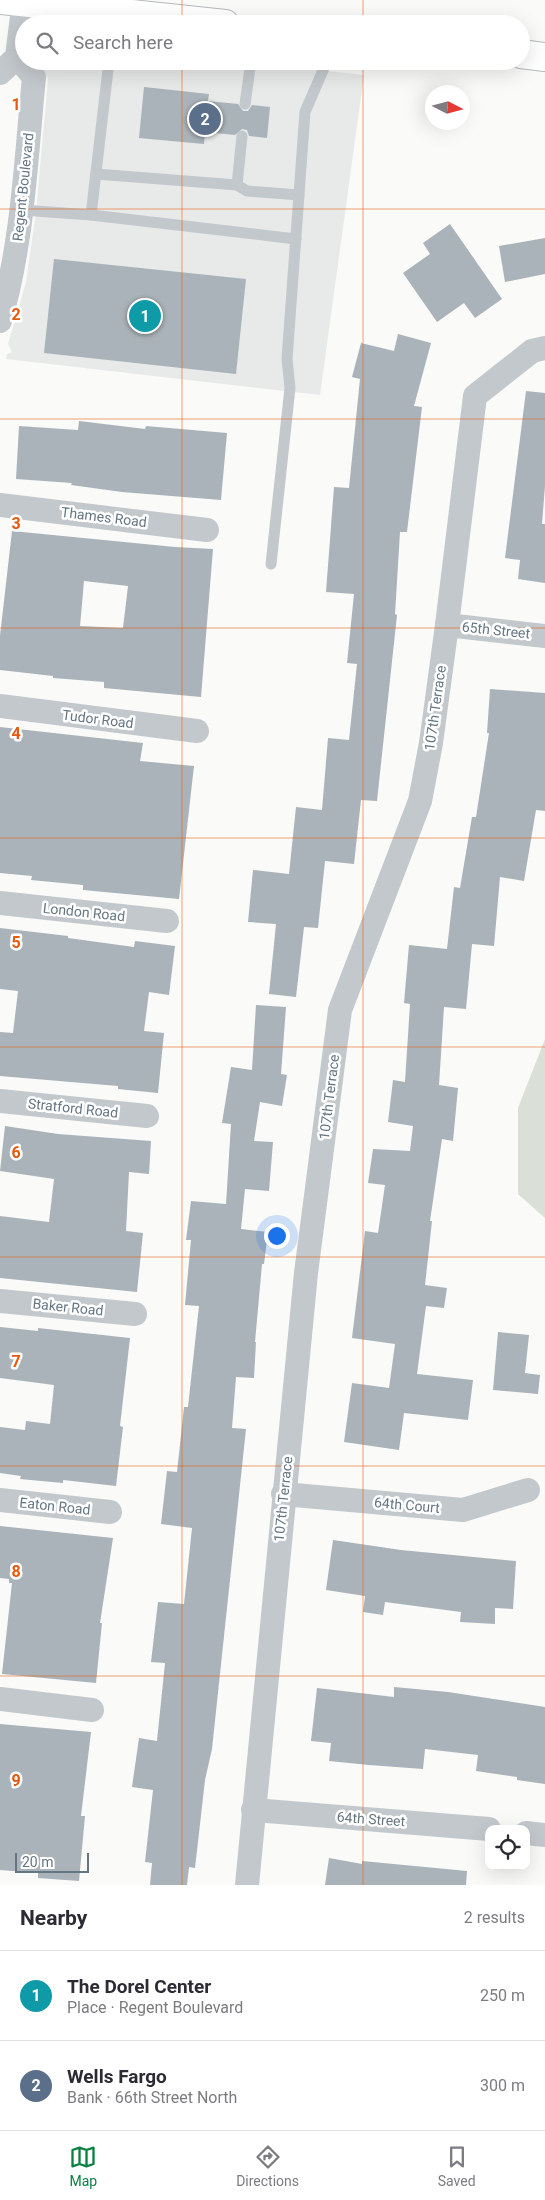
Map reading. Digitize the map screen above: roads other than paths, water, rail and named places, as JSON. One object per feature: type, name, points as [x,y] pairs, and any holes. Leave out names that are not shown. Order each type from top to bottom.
[{"type":"main road","points":[[17,1],[97,15]]},
{"type":"main road","points":[[530,55],[545,56]]},
{"type":"street","points":[[17,1],[17,15]]},
{"type":"street","points":[[0,74],[15,60]]},
{"type":"street","name":"Regent Boulevard","points":[[0,321],[12,281],[22,210],[34,78],[27,70]]},
{"type":"street","name":"107th Terrace","points":[[246,1885],[306,1273],[340,1010],[420,801],[431,743],[475,396],[539,349]]},
{"type":"street","name":"Thames Road","points":[[0,504],[207,530]]},
{"type":"street","name":"65th Street","points":[[447,625],[545,636]]},
{"type":"street","name":"Tudor Road","points":[[0,706],[197,731]]},
{"type":"street","name":"London Road","points":[[0,903],[167,921]]},
{"type":"street","name":"Stratford Road","points":[[0,1101],[147,1116]]},
{"type":"street","name":"Baker Road","points":[[0,1301],[135,1314]]},
{"type":"street","name":"64th Court","points":[[283,1494],[463,1510],[528,1490]]},
{"type":"street","name":"Eaton Road","points":[[0,1500],[110,1512]]},
{"type":"street","points":[[0,1699],[92,1710]]},
{"type":"street","name":"64th Street","points":[[253,1810],[485,1829]]},
{"type":"street","points":[[530,1833],[545,1835]]},
{"type":"lane","points":[[92,215],[108,70]]},
{"type":"lane","points":[[245,104],[250,70]]},
{"type":"lane","points":[[271,564],[290,388],[286,359],[306,112],[323,70]]},
{"type":"lane","points":[[237,185],[242,136]]},
{"type":"lane","points":[[96,174],[237,185],[247,191],[299,195]]},
{"type":"lane","points":[[22,210],[92,215],[296,239]]},
{"type":"place","name":"Wells Fargo","points":[[205,119]]},
{"type":"place","name":"The Dorel Center","points":[[145,316]]}]
